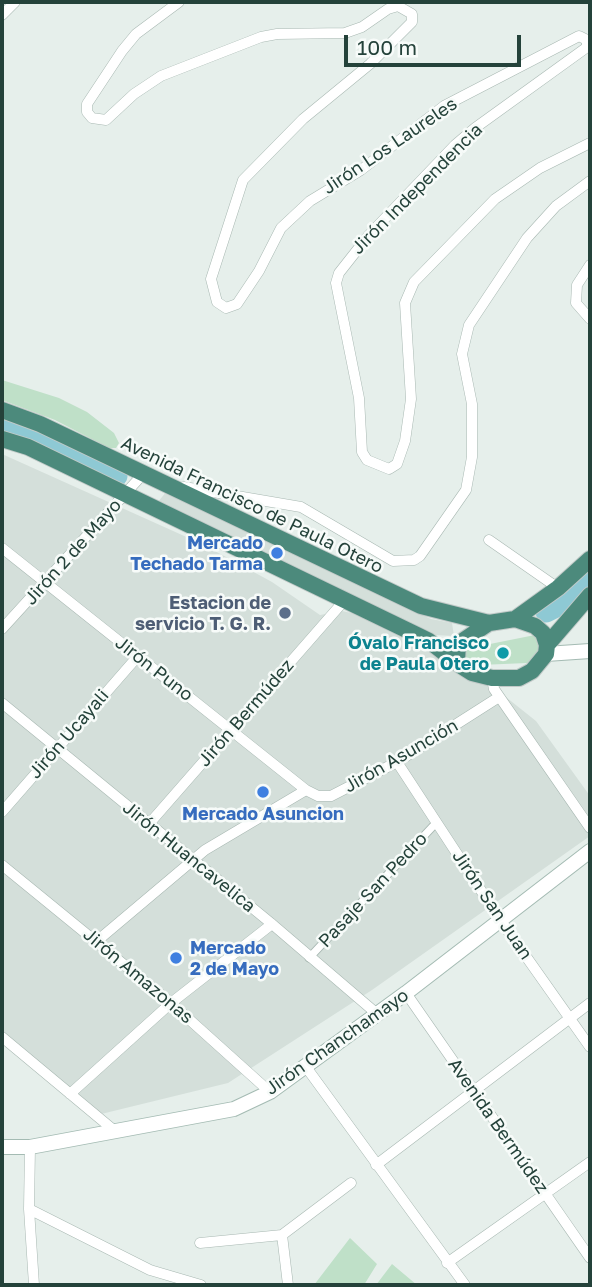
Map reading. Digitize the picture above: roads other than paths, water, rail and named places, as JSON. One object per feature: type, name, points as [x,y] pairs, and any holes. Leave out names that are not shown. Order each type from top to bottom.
[{"type":"highway","name":"Avenida Francisco de Paula Otero","points":[[2,410],[40,424],[421,606],[489,624]]},
{"type":"highway","points":[[2,439],[28,447],[343,602],[419,636],[472,673],[492,678],[519,678],[532,671],[590,595]]},
{"type":"highway","points":[[515,620],[558,588],[590,559]]},
{"type":"highway","points":[[457,662],[458,644],[489,624],[515,620],[535,626],[542,633],[547,650]]},
{"type":"main road","points":[[547,650],[590,651]]},
{"type":"main road","name":"Jirón Chanchamayo","points":[[2,1147],[30,1147],[234,1109],[270,1092],[406,993],[590,851]]},
{"type":"street","points":[[2,15],[15,2]]},
{"type":"street","name":"Jirón Los Laureles","points":[[179,2],[136,34],[122,51],[87,104],[87,112],[92,117],[106,120],[134,94],[161,76],[261,37],[277,34],[345,33],[362,27],[387,9],[398,6],[412,14],[412,22],[370,64],[271,149],[243,180],[211,279],[216,302],[226,308],[237,304],[259,271],[281,228],[310,201],[361,170],[444,106],[579,36],[587,40],[589,46]]},
{"type":"street","name":"Jirón Independencia","points":[[589,46],[474,128],[374,229],[339,273],[336,283],[359,398],[362,453],[367,460],[389,470],[397,464],[405,441],[411,399],[405,303],[414,282],[495,199],[540,168],[590,143]]},
{"type":"street","points":[[165,483],[233,498],[301,507],[393,561],[414,560],[420,556],[466,490],[472,457],[472,404],[462,354],[469,325],[527,238],[556,206],[590,181]]},
{"type":"street","points":[[590,265],[577,285],[576,303],[590,319]]},
{"type":"street","name":"Jirón 2 de Mayo","points":[[2,629],[144,473]]},
{"type":"street","points":[[489,540],[558,588]]},
{"type":"street","name":"Jirón Puno","points":[[2,548],[306,790]]},
{"type":"street","name":"Jirón Bermúdez","points":[[149,825],[343,602]]},
{"type":"street","name":"Jirón Ucayali","points":[[2,812],[138,656]]},
{"type":"street","points":[[492,678],[494,690],[590,828]]},
{"type":"street","name":"Jirón Asunción","points":[[306,790],[318,796],[331,796],[397,762],[499,697]]},
{"type":"street","name":"Jirón Huancavelica","points":[[2,703],[272,924],[376,1013]]},
{"type":"street","name":"Jirón San Juan","points":[[397,762],[501,921],[590,1046]]},
{"type":"street","points":[[97,941],[205,850],[306,790]]},
{"type":"street","name":"Pasaje San Pedro","points":[[309,958],[436,823]]},
{"type":"street","name":"Jirón Amazonas","points":[[2,865],[97,941],[270,1092]]},
{"type":"street","points":[[70,1094],[170,1003],[272,924]]},
{"type":"street","name":"Avenida Bermúdez","points":[[406,993],[590,1258]]},
{"type":"street","points":[[376,1165],[590,1003]]},
{"type":"street","points":[[2,1037],[116,1132]]},
{"type":"street","points":[[306,1067],[465,1285]]},
{"type":"street","points":[[30,1147],[29,1209],[34,1285]]},
{"type":"street","points":[[447,1263],[590,1162]]},
{"type":"street","points":[[200,1243],[282,1236],[351,1183]]},
{"type":"street","points":[[29,1209],[150,1270],[201,1285]]},
{"type":"street","points":[[282,1236],[288,1285]]},
{"type":"waterway","points":[[2,423],[117,476]]},
{"type":"waterway","points":[[546,612],[562,604],[590,579]]},
{"type":"place","name":"Mercado Techado Tarma","points":[[277,553]]},
{"type":"place","name":"Estacion de servicio T. G. R.","points":[[285,613]]},
{"type":"place","name":"Óvalo Francisco de Paula Otero","points":[[503,653]]},
{"type":"place","name":"Mercado Asuncion","points":[[263,792]]},
{"type":"place","name":"Mercado 2 de Mayo","points":[[176,958]]}]
